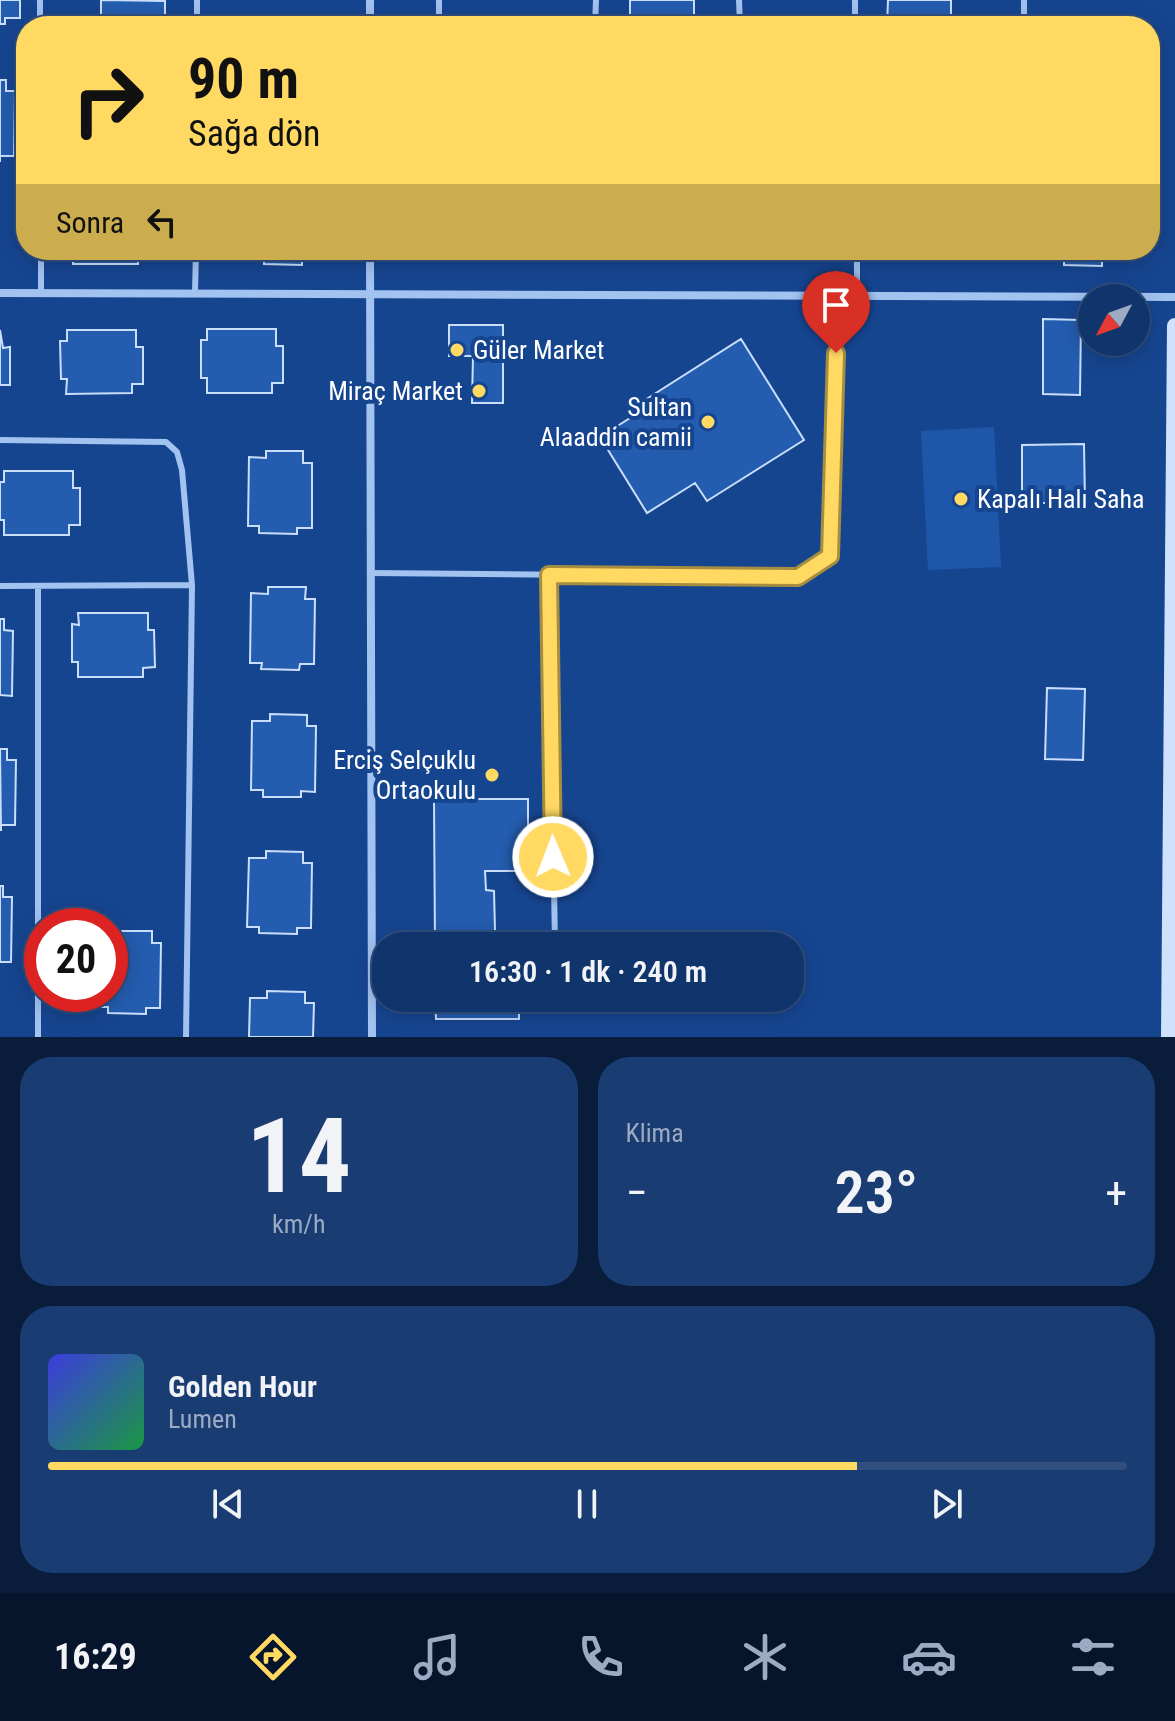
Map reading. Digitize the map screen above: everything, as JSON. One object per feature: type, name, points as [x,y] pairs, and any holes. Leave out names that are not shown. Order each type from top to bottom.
[{"type":"street","points":[[370,260],[372,1037]]},
{"type":"street","points":[[0,293],[1175,297]]},
{"type":"street","points":[[1169,1037],[1175,326]]},
{"type":"lane","points":[[41,260],[41,293]]},
{"type":"lane","points":[[195,293],[196,260]]},
{"type":"lane","points":[[857,260],[857,295]]},
{"type":"lane","points":[[370,573],[798,577],[830,556],[837,295]]},
{"type":"lane","points":[[0,440],[166,442],[177,452],[182,470],[192,585],[186,1037]]},
{"type":"lane","points":[[549,575],[555,932]]},
{"type":"lane","points":[[0,586],[192,585]]},
{"type":"lane","points":[[38,586],[38,1037]]},
{"type":"shaded area","name":"Kapalı Halı Saha","points":[[994,427],[1001,567],[928,570],[921,431]]},
{"type":"building","points":[[0,0],[20,0],[20,16],[5,18],[5,24],[0,24]]},
{"type":"building","points":[[101,0],[165,1],[165,16],[101,16]]},
{"type":"building","points":[[630,0],[694,0],[694,16],[630,16]]},
{"type":"building","points":[[888,0],[951,0],[951,16],[887,16]]},
{"type":"building","points":[[0,80],[6,80],[6,91],[15,91],[14,156],[0,156]]},
{"type":"building","points":[[73,260],[138,260],[138,264],[73,264]]},
{"type":"building","points":[[264,260],[302,260],[302,265],[264,264]]},
{"type":"building","points":[[1064,260],[1102,260],[1102,266],[1064,265]]},
{"type":"building","points":[[1043,319],[1078,320],[1080,395],[1043,394]]},
{"type":"building","points":[[449,325],[503,325],[503,403],[472,403],[473,356],[449,356]]},
{"type":"building","points":[[207,329],[276,329],[276,346],[283,346],[283,383],[272,383],[272,393],[207,393],[207,378],[201,378],[201,340],[207,340]]},
{"type":"building","points":[[0,330],[3,348],[10,347],[10,385],[0,385]]},
{"type":"building","points":[[67,330],[136,330],[136,347],[143,347],[143,384],[132,384],[132,393],[66,394],[67,379],[61,379],[60,341],[67,341]]},
{"type":"building","name":"Sultan Alaaddin camii","points":[[741,339],[804,440],[707,501],[695,483],[647,513],[600,437],[649,406],[645,400]]},
{"type":"building","points":[[1084,444],[1085,503],[1022,503],[1022,445]]},
{"type":"building","points":[[266,451],[303,451],[303,463],[312,463],[312,528],[297,528],[297,534],[259,533],[259,526],[248,526],[249,457],[266,458]]},
{"type":"building","points":[[4,471],[73,471],[73,488],[80,488],[80,525],[69,525],[69,535],[4,535],[4,520],[0,520],[0,482],[4,482]]},
{"type":"building","points":[[268,587],[306,587],[305,599],[315,599],[314,664],[300,664],[299,670],[261,669],[262,663],[250,663],[251,593],[268,594]]},
{"type":"building","points":[[78,613],[148,613],[148,630],[154,630],[155,667],[143,668],[143,677],[78,677],[78,662],[72,662],[72,624],[79,625]]},
{"type":"building","points":[[0,619],[4,619],[4,630],[13,631],[12,696],[0,695]]},
{"type":"building","points":[[1047,688],[1085,689],[1083,760],[1045,759]]},
{"type":"building","points":[[270,714],[307,715],[307,726],[316,726],[315,792],[301,791],[301,797],[263,797],[263,790],[251,790],[252,721],[270,721]]},
{"type":"building","points":[[0,749],[7,749],[7,760],[16,760],[15,825],[1,825],[1,831]]},
{"type":"building","points":[[434,799],[528,799],[528,871],[485,871],[486,890],[494,891],[495,931],[435,932]]},
{"type":"building","points":[[266,851],[303,852],[303,863],[312,863],[311,928],[297,928],[297,934],[259,933],[259,927],[247,927],[249,858],[266,858]]},
{"type":"building","points":[[0,886],[3,886],[3,897],[12,897],[11,962],[0,962]]},
{"type":"building","points":[[128,931],[152,931],[152,943],[161,943],[160,1008],[146,1008],[146,1014],[108,1013],[128,1012]]},
{"type":"building","points":[[267,991],[305,992],[305,1003],[314,1003],[313,1037],[249,1037],[250,998],[267,998]]},
{"type":"building","points":[[436,1012],[519,1012],[519,1019],[436,1019]]},
{"type":"place","name":"Güler Market","points":[[457,350]]},
{"type":"place","name":"Miraç Market","points":[[479,391]]},
{"type":"place","name":"Sultan Alaaddin camii","points":[[708,422]]},
{"type":"place","name":"Kapalı Halı Saha","points":[[961,499]]},
{"type":"place","name":"Erciş Selçuklu Ortaokulu","points":[[492,775]]},
{"type":"route","points":[[553,857],[549,575],[798,577],[818,567],[830,556],[836,353]]}]
